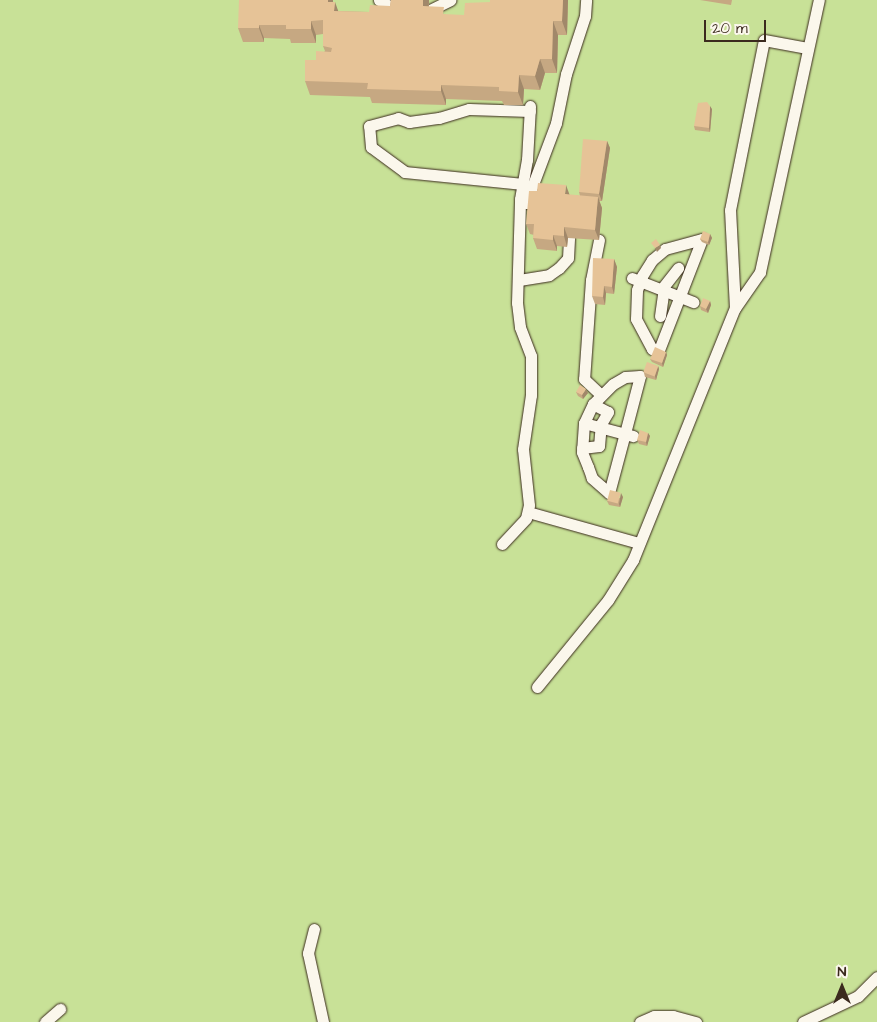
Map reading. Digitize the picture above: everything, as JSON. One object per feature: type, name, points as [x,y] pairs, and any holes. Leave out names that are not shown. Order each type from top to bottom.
[{"type":"lane","points":[[379,0],[396,10]]},
{"type":"lane","points":[[428,11],[451,0]]},
{"type":"lane","points":[[520,212],[535,183],[556,123],[566,74],[585,16],[586,0]]},
{"type":"lane","points":[[537,686],[608,600],[633,560],[735,308],[760,272],[806,48],[819,0]]},
{"type":"lane","points":[[735,308],[730,210],[764,40],[806,48]]},
{"type":"lane","points":[[502,544],[522,524],[528,512],[523,449],[531,395],[531,356],[517,316],[520,212],[523,184],[530,109],[469,109],[438,118],[409,122],[398,118],[369,126],[371,147],[405,172],[523,184]]},
{"type":"lane","points":[[519,280],[549,275],[559,268],[568,258],[568,238]]},
{"type":"lane","points":[[702,239],[659,350],[648,345],[642,336],[634,308],[636,280],[654,257],[678,243],[702,239]]},
{"type":"lane","points":[[599,240],[591,280],[584,379],[601,395]]},
{"type":"lane","points":[[660,316],[663,290],[678,268]]},
{"type":"lane","points":[[636,280],[693,302]]},
{"type":"lane","points":[[640,376],[629,435],[609,493],[592,478],[582,448],[582,435],[588,413],[601,395],[624,377],[640,376]]},
{"type":"lane","points":[[582,448],[599,446],[601,428],[608,412],[588,413]]},
{"type":"lane","points":[[588,413],[601,428]]},
{"type":"lane","points":[[582,435],[601,428],[629,435]]},
{"type":"lane","points":[[528,512],[639,543]]},
{"type":"lane","points":[[314,929],[308,952],[323,1022]]},
{"type":"lane","points":[[803,1022],[858,996],[877,977]]},
{"type":"lane","points":[[45,1022],[60,1009]]},
{"type":"lane","points":[[640,1022],[654,1016],[672,1016],[696,1022]]},
{"type":"green space","points":[[0,0],[877,0],[877,1022],[0,1022]]},
{"type":"building","points":[[239,0],[328,0],[328,2],[335,2],[334,11],[369,12],[370,5],[390,6],[391,0],[423,0],[423,6],[444,7],[443,14],[464,15],[465,3],[490,2],[490,0],[563,0],[562,21],[553,21],[552,59],[540,59],[535,76],[519,75],[518,92],[499,91],[499,87],[441,85],[441,91],[367,89],[368,83],[305,81],[305,60],[316,60],[316,51],[331,52],[332,48],[323,46],[323,20],[311,21],[311,29],[286,29],[286,25],[259,25],[259,28],[238,28]]},
{"type":"building","points":[[707,102],[710,106],[709,128],[694,126],[698,103]]},
{"type":"building","points":[[583,139],[607,141],[599,194],[579,192]]},
{"type":"building","points":[[538,183],[566,185],[565,194],[598,197],[595,230],[564,227],[564,236],[553,235],[553,240],[533,238],[534,224],[526,224],[529,191],[537,191]]},
{"type":"building","points":[[703,231],[710,234],[708,242],[700,239]]},
{"type":"building","points":[[656,239],[660,245],[655,248],[651,243]]},
{"type":"building","points":[[593,258],[614,259],[612,287],[604,286],[603,297],[592,296]]},
{"type":"building","points":[[703,298],[710,301],[706,309],[700,306]]},
{"type":"building","points":[[655,347],[666,352],[662,363],[650,359]]},
{"type":"building","points":[[647,362],[658,366],[655,376],[643,372]]},
{"type":"building","points":[[580,385],[586,389],[582,395],[576,392]]},
{"type":"building","points":[[640,430],[648,433],[646,442],[637,440]]},
{"type":"building","points":[[610,490],[621,493],[618,503],[607,501]]}]
